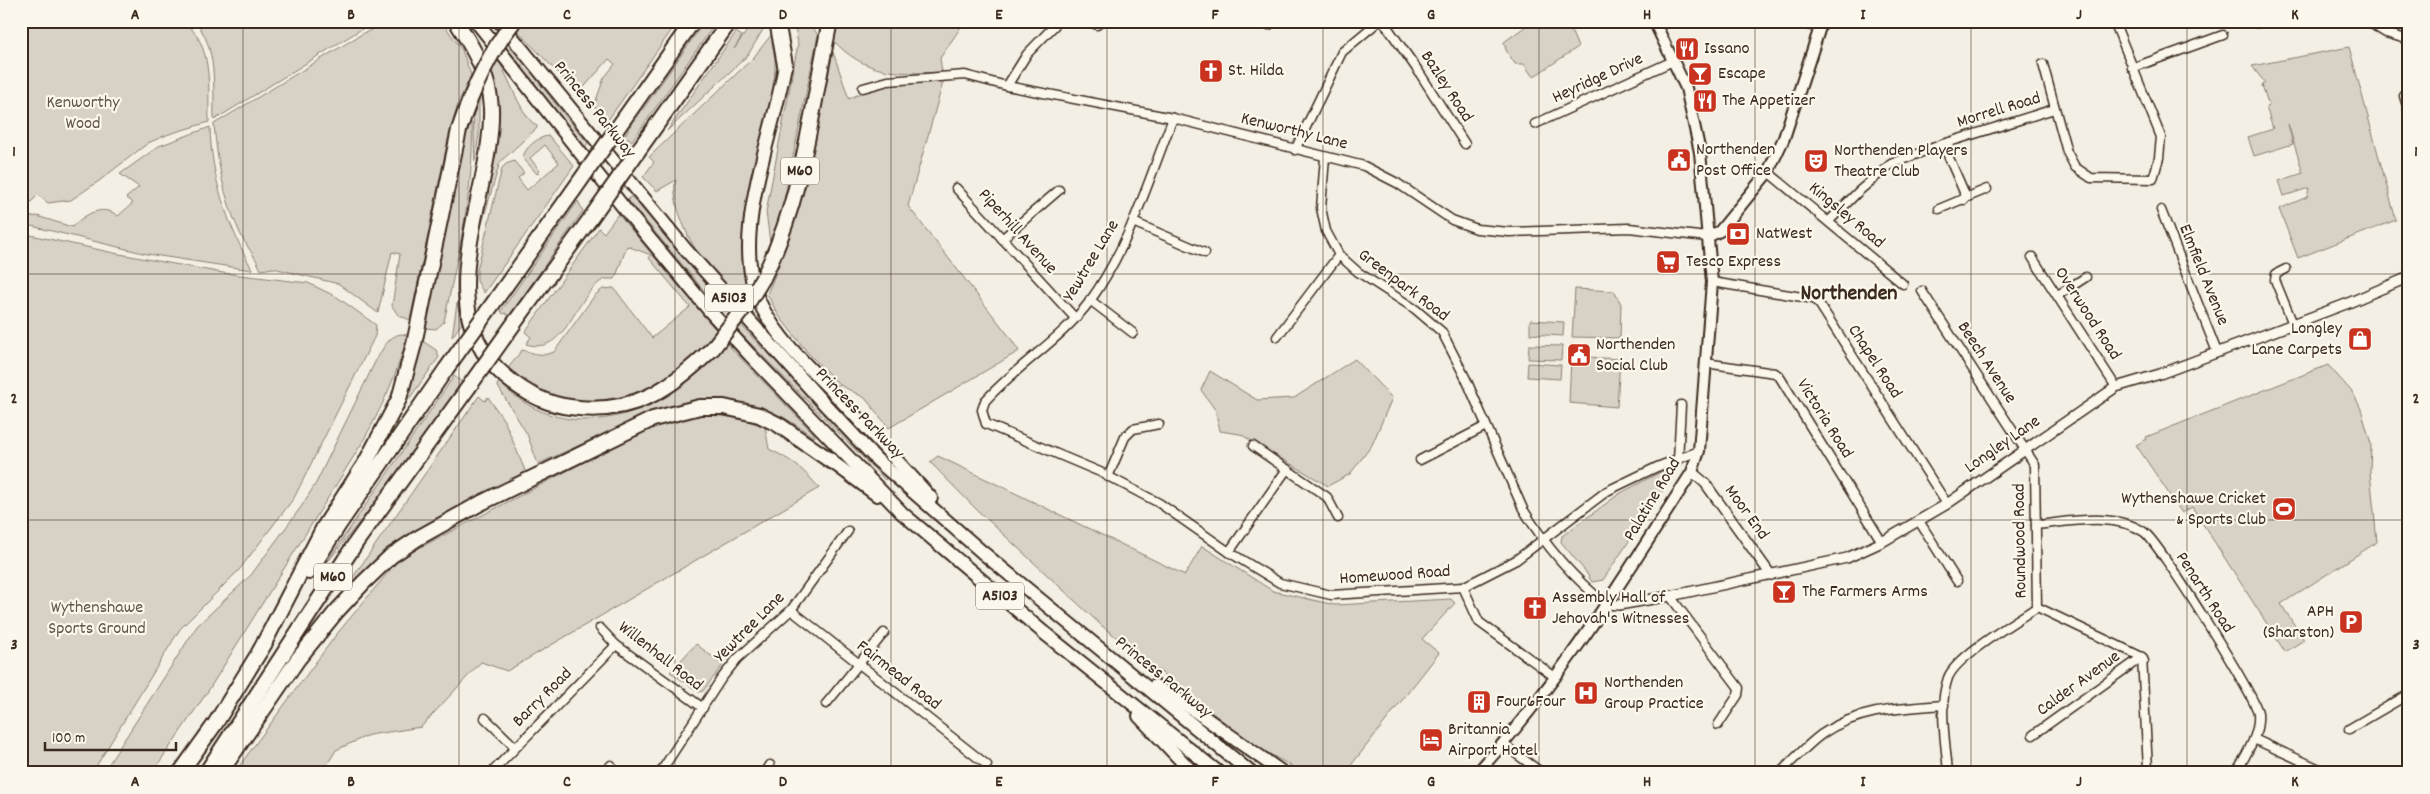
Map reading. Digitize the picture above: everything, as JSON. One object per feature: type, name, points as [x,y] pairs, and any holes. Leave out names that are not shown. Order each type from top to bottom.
[{"type":"highway","name":"M60","points":[[456,21],[483,68],[490,107],[488,145],[473,220],[466,283],[468,304],[476,338],[485,357],[500,372],[532,396],[562,406],[594,410],[636,403],[669,386],[692,369],[713,348],[749,301],[763,278],[779,244],[792,201],[830,21]]},
{"type":"highway","name":"A5103","points":[[476,21],[624,208],[708,309],[902,513],[1043,632],[1101,676],[1219,773]]},
{"type":"highway","name":"Princess Parkway","points":[[499,21],[686,250],[877,460],[982,552],[1251,773]]},
{"type":"highway","name":"M60","points":[[260,651],[324,527],[366,462],[399,398],[414,344],[459,130],[471,95],[484,66],[514,21]]},
{"type":"highway","name":"M60","points":[[180,773],[215,724],[338,526],[446,369],[693,21]]},
{"type":"highway","points":[[777,21],[785,65],[780,97],[755,194],[750,227],[749,252],[756,292],[770,320],[794,351],[982,552]]},
{"type":"highway","name":"M60","points":[[206,773],[357,541],[590,219],[729,22]]},
{"type":"highway","name":"M60","points":[[220,773],[309,646],[336,612],[391,556],[449,520],[523,482],[652,420],[687,409],[724,407],[748,411],[770,419],[831,461]]},
{"type":"highway","points":[[831,461],[902,513]]},
{"type":"highway","points":[[1118,664],[1184,703],[1283,773]]},
{"type":"highway","points":[[1101,676],[1193,773]]},
{"type":"main road","name":"Palatine Road","points":[[1477,773],[1503,744],[1555,677],[1606,604],[1692,472],[1699,451],[1712,282],[1700,152],[1686,88],[1654,21]]},
{"type":"main road","points":[[1707,237],[1720,231],[1768,172],[1784,138],[1821,25]]},
{"type":"street","points":[[1006,86],[1027,54],[1059,21]]},
{"type":"street","points":[[1087,21],[1098,25],[1102,21]]},
{"type":"street","points":[[1295,150],[1342,52],[1379,21]]},
{"type":"street","name":"Bazley Road","points":[[1383,21],[1419,72],[1465,144]]},
{"type":"street","points":[[1790,21],[1821,25]]},
{"type":"street","points":[[2114,21],[2132,68],[2223,35]]},
{"type":"street","points":[[2367,21],[2386,32],[2409,40]]},
{"type":"street","name":"Heyridge Drive","points":[[1536,124],[1673,62]]},
{"type":"street","name":"Morrell Road","points":[[2042,64],[2067,152],[2075,167],[2091,178],[2153,179],[2160,158],[2161,138],[2132,68]]},
{"type":"street","name":"Kenworthy Lane","points":[[863,88],[888,81],[965,75],[1006,86],[1173,118],[1375,170],[1452,220],[1477,229],[1509,232],[1629,228],[1707,237]]},
{"type":"street","points":[[2409,85],[2404,96],[2409,114]]},
{"type":"street","name":"Morrell Road","points":[[1829,221],[1859,191],[1892,164],[1942,144],[2054,109]]},
{"type":"street","name":"Yewtree Lane","points":[[1006,432],[986,424],[982,410],[985,401],[1075,318],[1090,300],[1133,222],[1173,118]]},
{"type":"street","points":[[1942,144],[1964,192],[1964,200]]},
{"type":"street","name":"Greenpark Road","points":[[1325,157],[1321,208],[1326,231],[1339,255],[1358,272],[1415,309],[1442,332],[1466,380],[1523,509],[1569,570],[1606,604]]},
{"type":"street","name":"Kingsley Road","points":[[1768,172],[1904,284]]},
{"type":"street","name":"Piperhill Avenue","points":[[956,188],[1075,318]]},
{"type":"street","points":[[1939,209],[1988,189]]},
{"type":"street","points":[[1002,239],[1059,190]]},
{"type":"street","name":"Elmfield Avenue","points":[[2160,210],[2217,352]]},
{"type":"street","points":[[1133,222],[1205,253]]},
{"type":"street","points":[[1277,337],[1339,255]]},
{"type":"street","name":"Overwood Road","points":[[2032,257],[2116,387]]},
{"type":"street","points":[[2286,269],[2276,274],[2275,280],[2293,324]]},
{"type":"street","name":"Longley Lane","points":[[1606,604],[1619,606],[1847,558],[1882,542],[1947,504],[2116,387],[2160,374],[2293,324],[2409,277]]},
{"type":"street","points":[[2058,295],[2086,278]]},
{"type":"street","name":"Chapel Road","points":[[1712,282],[1814,299],[1820,305],[1947,504]]},
{"type":"street","name":"Beech Avenue","points":[[1922,291],[2025,451]]},
{"type":"street","points":[[1090,300],[1134,332]]},
{"type":"street","name":"Victoria Road","points":[[1705,363],[1775,373],[1780,376],[1882,542]]},
{"type":"street","points":[[1678,460],[1681,405]]},
{"type":"street","points":[[1108,476],[1125,437],[1134,429],[1159,424]]},
{"type":"street","points":[[1420,460],[1486,426]]},
{"type":"street","name":"Homewood Road","points":[[1006,432],[1108,476],[1159,503],[1229,552],[1280,582],[1331,596],[1463,587],[1516,560],[1545,539],[1574,514],[1607,491],[1657,467],[1699,451]]},
{"type":"street","points":[[1252,446],[1327,497],[1338,518]]},
{"type":"street","name":"Roundwood Road","points":[[2025,451],[2035,465],[2037,607],[2142,657]]},
{"type":"street","points":[[1229,552],[1287,469]]},
{"type":"street","name":"Moor End","points":[[1692,472],[1705,483],[1771,575]]},
{"type":"street","points":[[1919,521],[1957,580]]},
{"type":"street","name":"Penarth Road","points":[[2036,525],[2094,521],[2124,523],[2146,533],[2198,607],[2257,709],[2254,739],[2236,773]]},
{"type":"street","name":"Yewtree Lane","points":[[660,773],[721,679],[737,659],[791,610],[848,532]]},
{"type":"street","points":[[1463,587],[1479,622],[1555,677]]},
{"type":"street","points":[[1670,596],[1738,688],[1738,695],[1718,726]]},
{"type":"street","points":[[1948,773],[1944,705],[1948,677],[1964,658],[2037,607]]},
{"type":"street","name":"Fairmead Road","points":[[791,610],[988,765]]},
{"type":"street","name":"Willenhall Road","points":[[600,628],[616,645],[703,708]]},
{"type":"street","points":[[826,704],[884,633]]},
{"type":"street","name":"Barry Road","points":[[491,773],[616,645]]},
{"type":"street","points":[[2142,657],[2148,673]]},
{"type":"street","points":[[2142,657],[2145,771],[2156,773]]},
{"type":"street","name":"Calder Avenue","points":[[2033,735],[2142,657]]},
{"type":"street","points":[[2349,728],[2409,694]]},
{"type":"street","points":[[1780,773],[1814,740],[1846,721],[1870,712],[1944,705]]},
{"type":"street","points":[[485,718],[515,747]]},
{"type":"street","points":[[2254,739],[2328,773]]},
{"type":"street","points":[[1503,744],[1542,773]]},
{"type":"street","points":[[605,773],[611,765]]},
{"type":"street","points":[[765,773],[770,765]]},
{"type":"green space","name":"Kenworthy Wood","points":[[21,21],[183,21],[193,31],[205,54],[209,81],[209,122],[169,134],[148,143],[71,200],[48,203],[38,195],[29,204],[21,207]]},
{"type":"green space","points":[[195,21],[378,21],[360,30],[214,120],[214,81],[211,55],[208,43]]},
{"type":"green space","points":[[391,21],[442,22],[462,50],[471,75],[458,104],[449,135],[410,320],[398,315],[392,306],[400,254],[392,252],[378,313],[339,284],[273,268],[261,270],[234,220],[219,166],[214,124],[362,34]]},
{"type":"green space","points":[[524,21],[678,21],[608,120],[594,106],[604,78],[615,64],[609,59],[578,94],[517,30]]},
{"type":"green space","points":[[705,21],[717,21],[632,141],[628,138],[625,143],[622,139]]},
{"type":"green space","points":[[754,21],[768,21],[748,55],[667,131],[736,32],[742,36],[734,49]]},
{"type":"green space","points":[[794,21],[808,21],[818,35],[781,215],[770,242],[766,212],[798,44]]},
{"type":"green space","points":[[838,21],[965,21],[940,58],[942,72],[911,73],[883,70],[870,66],[845,52],[833,40]]},
{"type":"green space","points":[[1533,21],[1546,21],[1549,26],[1556,21],[1567,21],[1578,47],[1533,77],[1524,64],[1515,64],[1506,50],[1504,42]]},
{"type":"green space","points":[[772,34],[775,56],[774,84],[769,113],[747,202],[743,231],[743,259],[749,286],[739,302],[700,257],[692,243],[677,205],[675,196],[676,180],[657,191],[643,177],[654,162],[649,157],[753,58]]},
{"type":"green space","points":[[508,41],[588,143],[585,147],[505,46]]},
{"type":"green space","points":[[2349,47],[2396,220],[2298,258],[2279,209],[2307,197],[2309,188],[2284,196],[2279,181],[2303,173],[2288,124],[2293,144],[2254,156],[2248,137],[2273,129],[2266,107],[2269,106],[2262,85],[2265,83],[2252,66]]},
{"type":"green space","points":[[833,52],[849,99],[883,82],[944,79],[908,206],[1019,351],[889,428],[865,398],[840,385],[808,353],[779,316],[767,294],[779,265],[798,205],[814,144]]},
{"type":"green space","points":[[497,59],[525,114],[537,128],[500,162],[474,251],[488,75]]},
{"type":"green space","points":[[479,94],[479,135],[475,161],[473,110]]},
{"type":"green space","points":[[472,123],[471,173],[468,198],[444,322],[436,329],[426,328],[461,149],[467,124]]},
{"type":"green space","points":[[210,127],[214,165],[222,201],[251,270],[147,254],[27,225],[30,217],[37,216],[72,227],[82,218],[94,212],[112,212],[118,216],[133,203],[126,198],[139,187],[120,174],[159,146]]},
{"type":"green space","points":[[549,136],[574,166],[484,293],[477,281],[477,270],[502,168],[514,161],[524,173],[518,178],[527,190],[559,163],[545,145],[530,158],[540,171],[537,174],[523,158],[526,150],[533,143]]},
{"type":"green space","points":[[631,196],[731,313],[727,318],[628,200]]},
{"type":"green space","points":[[578,201],[583,211],[509,316],[505,313],[503,314],[501,311]]},
{"type":"green space","points":[[618,214],[718,332],[681,368],[662,382],[641,393],[620,400],[597,403],[573,402],[541,394],[506,371],[522,350],[542,354],[554,352],[595,295],[603,289],[614,288],[652,338],[690,307],[649,258],[651,255],[627,246],[615,279],[605,279],[594,287],[561,333],[552,341],[540,346],[526,344],[531,337],[525,332],[599,228],[604,233]]},
{"type":"green space","name":"Wythenshawe Sports Ground","points":[[21,233],[114,253],[223,273],[308,283],[337,297],[376,325],[375,336],[294,498],[239,570],[180,629],[92,773],[21,773]]},
{"type":"green space","points":[[1575,289],[1614,291],[1621,304],[1620,338],[1572,337]]},
{"type":"green space","points":[[457,303],[462,323],[452,337]]},
{"type":"green space","points":[[1530,320],[1564,322],[1563,336],[1530,334]]},
{"type":"green space","points":[[741,325],[763,349],[765,347],[887,476],[885,480],[737,330]]},
{"type":"green space","points":[[401,334],[407,335],[399,364],[382,404],[362,443],[208,691],[152,773],[103,773],[197,626],[251,575],[301,507],[316,483],[376,360],[389,340]]},
{"type":"green space","points":[[421,340],[436,350],[439,357],[402,409],[414,373]]},
{"type":"green space","points":[[727,344],[815,437],[775,413],[756,406],[736,401],[696,401],[653,412],[538,464],[527,434],[497,385],[499,382],[527,404],[557,417],[588,420],[619,416],[649,405],[678,388],[704,368]]},
{"type":"green space","points":[[1529,345],[1562,346],[1561,360],[1528,359]]},
{"type":"green space","points":[[1571,356],[1620,359],[1617,407],[1569,403]]},
{"type":"green space","points":[[1355,359],[1392,398],[1372,445],[1350,474],[1328,486],[1240,434],[1220,431],[1216,411],[1201,390],[1210,371],[1257,400],[1294,398]]},
{"type":"green space","points":[[1528,363],[1561,365],[1560,379],[1527,377]]},
{"type":"green space","name":"Wythenshawe Cricket & Sports Club","points":[[2328,365],[2353,393],[2361,409],[2371,444],[2370,472],[2377,542],[2281,604],[2304,640],[2285,652],[2192,507],[2182,513],[2136,445],[2147,439],[2146,437]]},
{"type":"green space","points":[[454,376],[462,382],[390,484],[322,569]]},
{"type":"green space","points":[[479,396],[485,401],[488,397],[505,422],[526,473],[420,530],[348,593],[344,590]]},
{"type":"green space","points":[[697,415],[731,417],[765,427],[769,449],[796,465],[819,488],[507,671],[481,662],[421,727],[369,735],[336,750],[322,773],[234,773],[336,635],[400,558],[665,420]]},
{"type":"green space","points":[[938,456],[1185,575],[1202,546],[1273,591],[1335,605],[1451,599],[1455,603],[1422,639],[1439,653],[1345,773],[1304,773],[1252,744],[1102,626],[975,508],[930,462]]},
{"type":"green space","points":[[1664,470],[1671,472],[1670,480],[1603,580],[1592,582],[1561,542],[1562,536],[1619,494]]},
{"type":"green space","points":[[696,644],[723,665],[703,691],[699,692],[670,672]]},
{"type":"place","name":"Issano","points":[[1687,49]]},
{"type":"place","name":"St. Hilda","points":[[1211,71]]},
{"type":"place","name":"Escape","points":[[1700,74]]},
{"type":"place","name":"The Appetizer","points":[[1705,101]]},
{"type":"place","name":"Northenden Post Office","points":[[1679,160]]},
{"type":"place","name":"Northenden Players Theatre Club","points":[[1816,161]]},
{"type":"place","name":"NatWest","points":[[1738,234]]},
{"type":"place","name":"Tesco Express","points":[[1668,262]]},
{"type":"place","name":"Longley Lane Carpets","points":[[2360,339]]},
{"type":"place","name":"Northenden Social Club","points":[[1579,355]]},
{"type":"place","name":"Wythenshawe Cricket & Sports Club","points":[[2284,509]]},
{"type":"place","name":"The Farmers Arms","points":[[1784,592]]},
{"type":"place","name":"Assembly Hall of Jehovah's Witnesses","points":[[1535,608]]},
{"type":"place","name":"APH (Sharston)","points":[[2351,622]]},
{"type":"place","name":"Northenden Group Practice","points":[[1586,693]]},
{"type":"place","name":"Four6Four","points":[[1479,702]]},
{"type":"place","name":"Britannia Airport Hotel","points":[[1431,740]]},
{"type":"district","name":"Northenden","points":[[1849,294]]}]
